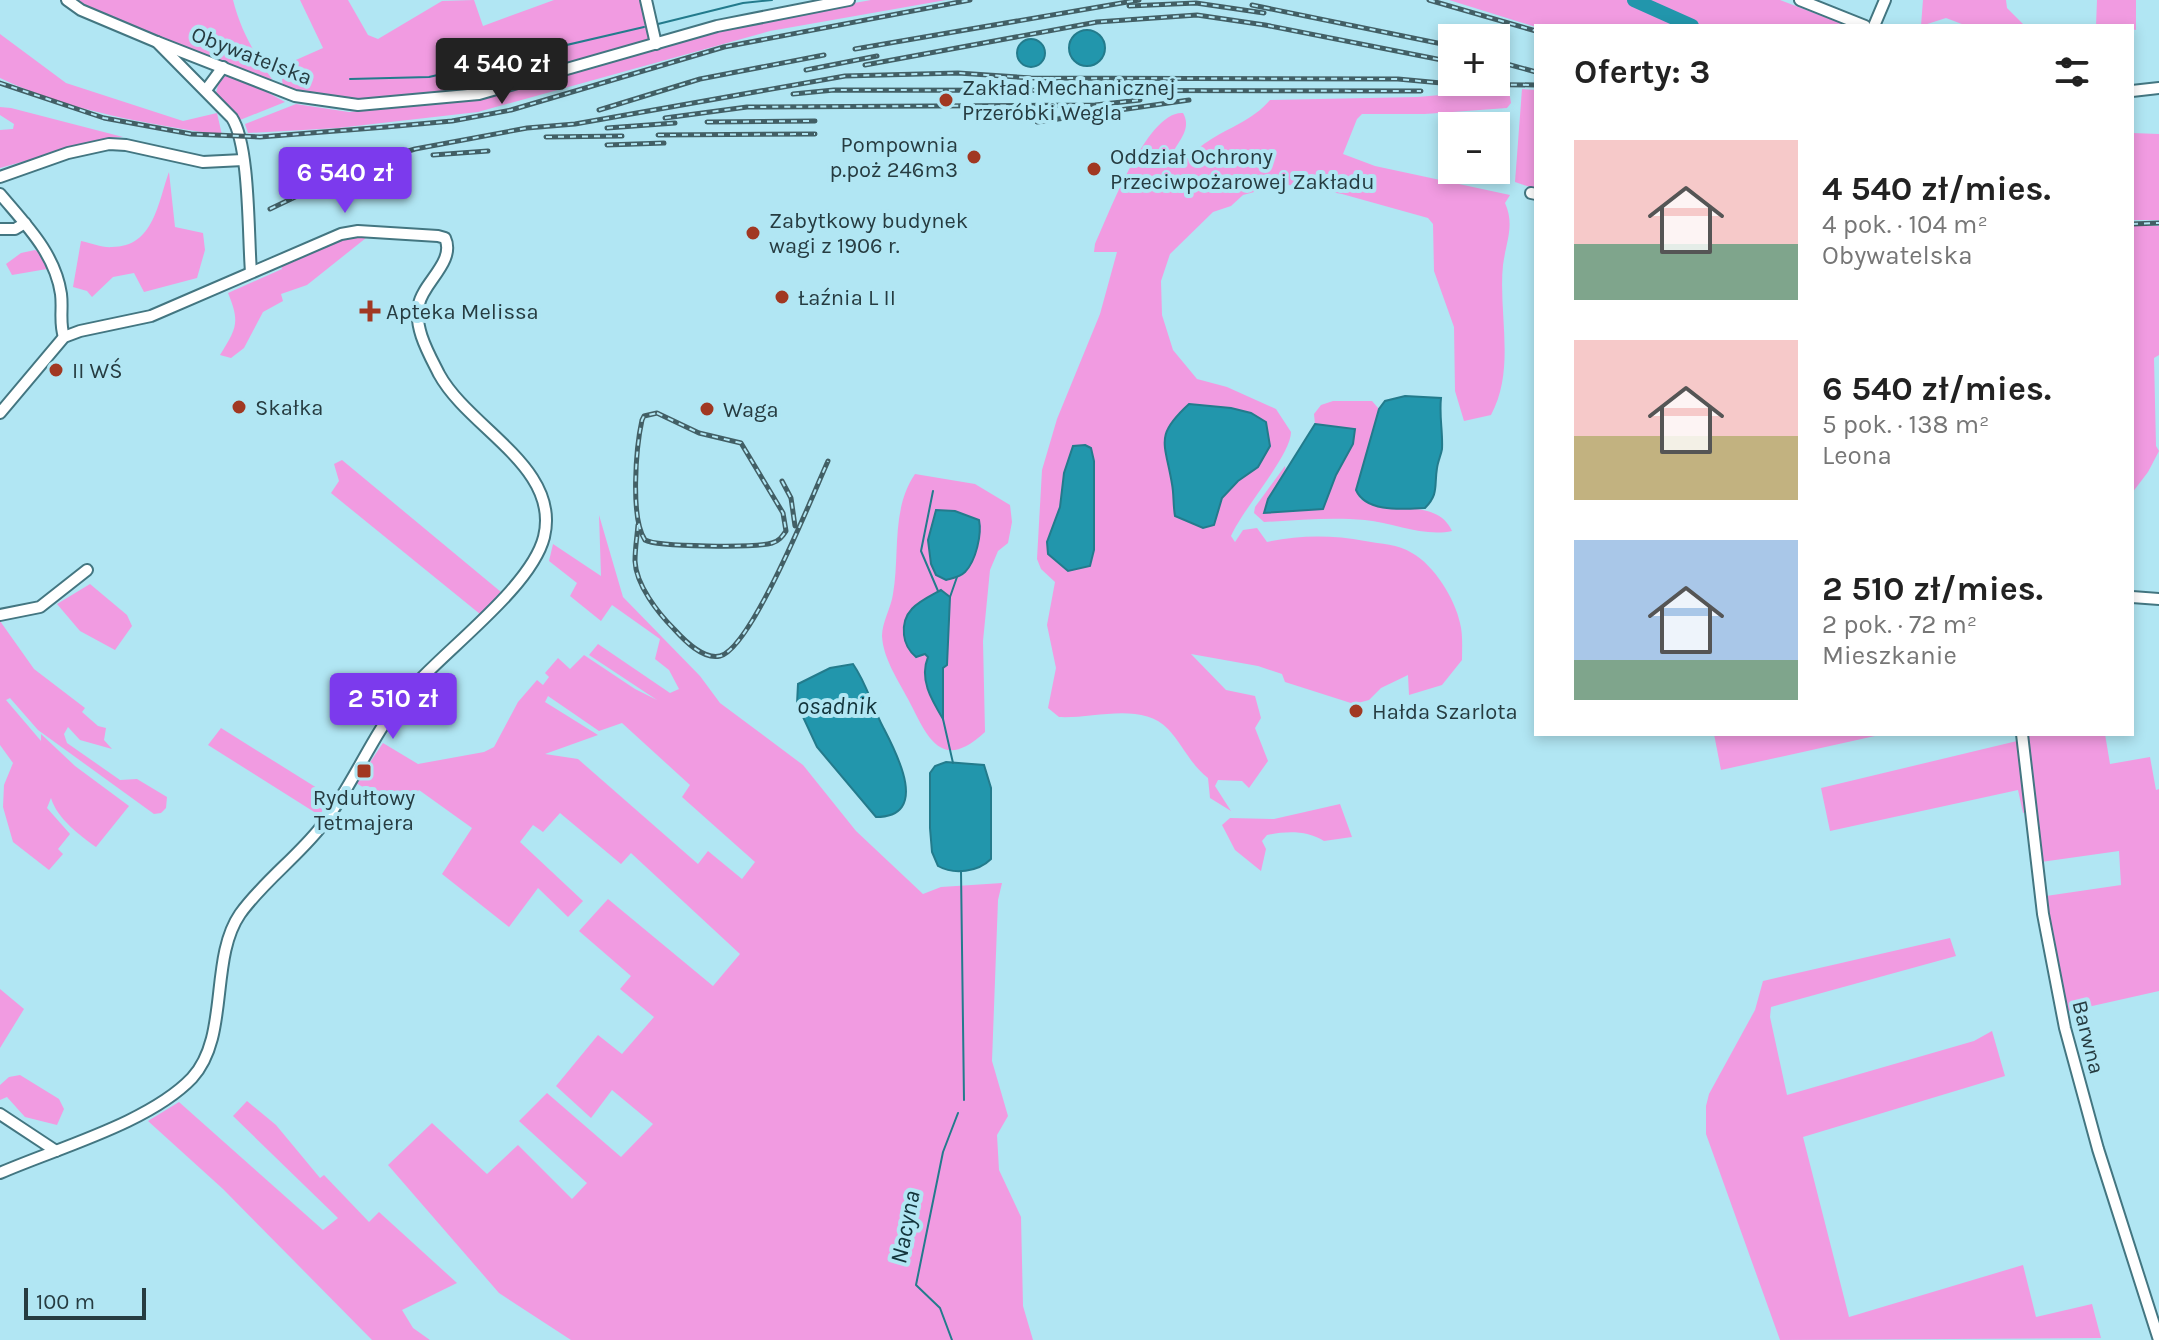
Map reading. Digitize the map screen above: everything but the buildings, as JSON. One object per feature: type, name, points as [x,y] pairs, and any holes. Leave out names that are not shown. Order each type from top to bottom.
[{"type":"street","name":"Obywatelska","points":[[67,0],[81,10],[295,96],[358,105],[479,94],[717,26],[849,0]]},
{"type":"street","points":[[646,0],[656,44]]},
{"type":"street","points":[[1800,0],[1860,24]]},
{"type":"street","points":[[1875,24],[1885,0]]},
{"type":"street","name":"Obywatelska","points":[[157,42],[236,124],[243,160],[251,272]]},
{"type":"street","points":[[206,90],[223,67]]},
{"type":"street","points":[[2134,91],[2159,88]]},
{"type":"street","points":[[0,177],[68,153],[109,144],[203,162],[243,160]]},
{"type":"street","points":[[0,194],[41,244],[56,273],[64,337]]},
{"type":"street","points":[[0,229],[15,229],[25,223]]},
{"type":"street","points":[[0,413],[64,337],[151,316],[349,232],[413,233],[445,238],[448,245],[445,257],[418,304],[420,328],[439,374],[454,396],[540,487],[546,515],[538,555],[515,585],[402,699],[322,826],[238,917],[227,950],[209,1051],[195,1075],[175,1094],[142,1113],[0,1173]]},
{"type":"street","points":[[0,615],[40,607],[87,570]]},
{"type":"street","points":[[2134,597],[2159,599]]},
{"type":"street","name":"Barwna","points":[[2022,736],[2043,914],[2065,1028],[2098,1149],[2159,1340]]},
{"type":"street","points":[[0,1114],[56,1151]]},
{"type":"shaded area","points":[[76,0],[233,0],[250,43],[274,82],[89,9]]},
{"type":"shaded area","points":[[300,0],[348,0],[368,35],[378,39],[442,1],[474,0],[483,26],[554,0],[642,0],[656,44],[479,94],[358,105],[284,92],[280,67],[323,48]]},
{"type":"shaded area","points":[[871,0],[946,0],[770,31],[478,112],[338,128],[248,133],[245,124],[296,104],[349,112],[495,95],[731,25]]},
{"type":"shaded area","points":[[1449,0],[1627,0],[1682,24],[1534,24]]},
{"type":"shaded area","points":[[1642,0],[1780,0],[1843,24],[1696,24]]},
{"type":"shaded area","points":[[1923,0],[2006,0],[2007,8],[2023,24],[1962,24],[1946,18],[1921,24]]},
{"type":"shaded area","points":[[2097,0],[2136,0],[2136,30],[2134,24],[2096,24]]},
{"type":"shaded area","points":[[0,34],[66,83],[183,121],[217,113],[222,135],[81,108],[0,78]]},
{"type":"shaded area","points":[[228,74],[240,77],[285,102],[240,120],[216,93],[219,81]]},
{"type":"shaded area","points":[[1522,89],[1534,90],[1534,188],[1515,182]]},
{"type":"shaded area","points":[[1510,96],[1511,103],[1507,108],[1425,114],[1362,114],[1343,154],[1375,166],[1438,180],[1438,184],[1459,184],[1510,195],[1505,203],[1510,226],[1502,283],[1503,379],[1491,415],[1464,421],[1455,391],[1454,327],[1434,271],[1433,224],[1428,218],[1342,194],[1289,185],[1277,186],[1243,195],[1231,206],[1213,212],[1170,254],[1161,281],[1162,315],[1173,350],[1197,379],[1227,387],[1276,409],[1291,432],[1283,454],[1231,536],[1235,542],[1243,530],[1257,528],[1267,542],[1328,537],[1401,548],[1420,558],[1442,584],[1453,604],[1462,632],[1462,660],[1442,685],[1409,695],[1408,675],[1381,688],[1369,700],[1354,704],[1285,682],[1282,674],[1258,666],[1191,654],[1226,690],[1255,696],[1261,718],[1255,728],[1268,761],[1249,788],[1242,781],[1218,780],[1215,786],[1231,811],[1210,798],[1208,778],[1168,729],[1157,721],[1131,713],[1059,717],[1048,708],[1056,668],[1047,625],[1055,582],[1041,569],[1037,559],[1042,470],[1057,419],[1100,314],[1117,252],[1094,252],[1095,244],[1130,167],[1156,128],[1169,117],[1183,113],[1186,126],[1169,163],[1185,158],[1256,113],[1270,100]]},
{"type":"shaded area","points":[[0,107],[123,137],[108,138],[0,168],[0,130],[13,129],[14,124],[0,115]]},
{"type":"shaded area","points":[[2134,133],[2159,134],[2159,220],[2134,220]]},
{"type":"shaded area","points":[[169,172],[175,227],[203,233],[205,250],[197,278],[144,292],[134,273],[113,277],[92,297],[87,291],[73,287],[81,241],[108,247],[137,240],[152,221]]},
{"type":"shaded area","points":[[2134,226],[2159,226],[2159,355],[2154,358],[2156,446],[2159,451],[2134,490]]},
{"type":"shaded area","points":[[352,234],[371,234],[307,285],[281,294],[283,301],[263,312],[244,348],[231,358],[220,355],[235,325],[228,293],[282,269],[281,264]]},
{"type":"shaded area","points":[[35,250],[43,255],[47,269],[12,275],[6,264],[21,253]]},
{"type":"shaded area","points":[[1333,401],[1372,401],[1379,409],[1356,489],[1360,499],[1371,504],[1424,510],[1445,521],[1452,531],[1420,531],[1353,519],[1264,522],[1254,513],[1255,507],[1285,466],[1286,472],[1315,424],[1314,414],[1321,405]]},
{"type":"shaded area","points":[[342,460],[501,592],[480,614],[331,493],[339,481],[334,464]]},
{"type":"shaded area","points":[[915,474],[975,484],[1010,505],[1012,522],[1008,543],[998,551],[990,570],[983,641],[985,732],[957,750],[946,750],[929,736],[892,669],[883,644],[882,631],[895,579],[899,517],[907,488]]},
{"type":"shaded area","points":[[599,515],[623,597],[700,676],[720,703],[803,765],[856,831],[923,894],[941,887],[1002,883],[998,900],[992,1061],[1008,1116],[997,1135],[999,1170],[1021,1217],[1023,1306],[1033,1340],[571,1340],[499,1293],[388,1165],[432,1123],[487,1174],[518,1145],[572,1199],[587,1183],[519,1121],[547,1093],[621,1157],[653,1124],[612,1090],[591,1118],[556,1086],[598,1035],[622,1054],[654,1017],[620,989],[631,976],[579,931],[608,899],[713,986],[740,954],[631,853],[621,864],[560,813],[543,832],[533,825],[520,842],[583,901],[568,917],[538,888],[509,927],[442,874],[472,828],[419,790],[404,811],[356,783],[383,743],[418,764],[484,752],[494,747],[518,702],[537,680],[543,685],[549,677],[545,673],[558,658],[570,669],[584,655],[657,700],[589,655],[598,644],[670,693],[679,689],[669,670],[655,659],[660,639],[612,605],[601,621],[570,596],[577,583],[549,561],[553,544],[601,576]],"holes":[[[548,696],[599,731],[622,723],[690,785],[682,797],[755,862],[742,879],[708,851],[698,864],[578,759],[545,754],[598,735],[545,702]]]},
{"type":"shaded area","points":[[90,584],[127,615],[132,626],[115,650],[80,631],[57,604]]},
{"type":"shaded area","points":[[0,621],[34,669],[85,708],[82,712],[98,726],[106,728],[104,740],[112,749],[80,740],[68,727],[64,734],[67,743],[120,780],[137,779],[167,797],[166,808],[154,814],[38,730],[10,698],[6,700],[41,741],[41,734],[75,766],[129,806],[96,847],[63,819],[51,798],[47,808],[70,834],[58,849],[63,854],[49,870],[13,842],[3,807],[4,785],[13,763],[0,745]]},
{"type":"shaded area","points":[[221,728],[333,798],[319,815],[208,745]]},
{"type":"shaded area","points":[[1714,736],[1875,736],[1721,770]]},
{"type":"shaded area","points":[[2025,736],[2105,736],[2110,764],[2150,757],[2156,790],[2159,789],[2159,991],[2070,1011],[2063,1007],[2046,896],[2121,885],[2119,851],[2041,862]]},
{"type":"shaded area","points":[[2017,741],[2027,812],[2023,813],[2018,790],[1830,831],[1821,788]]},
{"type":"shaded area","points":[[1340,804],[1352,837],[1324,841],[1296,832],[1267,835],[1262,841],[1266,849],[1261,871],[1235,850],[1222,825],[1230,818],[1274,819]]},
{"type":"shaded area","points":[[1950,938],[1956,956],[1771,1007],[1770,1017],[1787,1095],[1974,1041],[1992,1031],[2005,1076],[1803,1137],[1849,1317],[2023,1265],[2036,1317],[2092,1304],[2101,1338],[1780,1340],[1706,1134],[1709,1094],[1755,1010],[1763,981]]},
{"type":"shaded area","points":[[0,989],[24,1009],[0,1048]]},
{"type":"shaded area","points":[[20,1075],[59,1099],[64,1109],[57,1125],[25,1117],[7,1097],[0,1100],[0,1085],[9,1077]]},
{"type":"shaded area","points":[[247,1101],[276,1125],[320,1178],[324,1175],[369,1222],[379,1212],[457,1283],[402,1310],[413,1328],[430,1340],[372,1340],[223,1189],[148,1121],[179,1102],[323,1230],[338,1218],[233,1116]]},
{"type":"water","points":[[1087,30],[1100,35],[1105,48],[1100,61],[1087,66],[1074,61],[1069,48],[1074,35]]},
{"type":"water","points":[[1031,39],[1041,43],[1045,53],[1041,63],[1031,67],[1021,63],[1017,53],[1021,43]]},
{"type":"water","points":[[1405,396],[1441,398],[1442,449],[1434,494],[1425,508],[1376,506],[1368,503],[1356,490],[1379,409],[1385,401]]},
{"type":"water","points":[[1189,404],[1251,413],[1266,422],[1270,446],[1258,467],[1238,481],[1222,498],[1214,525],[1203,528],[1175,516],[1165,449],[1166,432]]},
{"type":"water","points":[[1315,424],[1355,429],[1353,444],[1336,475],[1323,509],[1264,513],[1268,499]]},
{"type":"water","points":[[1073,446],[1091,448],[1094,461],[1094,550],[1090,566],[1068,571],[1048,554],[1047,542],[1060,507],[1064,473]]},
{"type":"water","points":[[936,510],[955,511],[979,520],[980,526],[979,540],[969,567],[963,574],[946,580],[936,575],[931,564],[928,540]]},
{"type":"water","points":[[941,590],[950,597],[947,665],[943,668],[943,719],[926,681],[928,657],[925,654],[916,657],[906,645],[904,635],[909,612]]},
{"type":"water","name":"osadnik","points":[[853,664],[895,752],[905,781],[906,795],[902,806],[893,814],[876,817],[817,747],[797,704],[798,684],[830,668]]},
{"type":"water","points":[[946,762],[984,765],[991,788],[991,859],[973,869],[944,869],[938,866],[932,852],[930,773],[935,766]]},
{"type":"waterway","points":[[658,24],[743,3],[772,0]]},
{"type":"waterway","name":"Nacyna","points":[[1634,0],[1688,24]]},
{"type":"waterway","points":[[350,79],[429,77],[644,27]]},
{"type":"waterway","points":[[933,491],[921,551],[938,591]]},
{"type":"waterway","name":"Nacyna","points":[[950,597],[957,577]]},
{"type":"waterway","name":"Nacyna","points":[[943,719],[953,763]]},
{"type":"waterway","name":"Nacyna","points":[[961,871],[964,1100]]},
{"type":"waterway","name":"Nacyna","points":[[952,1340],[940,1308],[916,1285],[943,1152],[958,1113]]},
{"type":"railway","points":[[0,83],[104,118],[191,134],[260,137],[386,127],[452,121],[511,110],[724,47],[970,0]]},
{"type":"railway","points":[[855,49],[1139,0]]},
{"type":"railway","points":[[1429,0],[1534,30]]},
{"type":"railway","points":[[1129,6],[1196,3],[1264,13]]},
{"type":"railway","points":[[1252,5],[1438,43]]},
{"type":"railway","points":[[865,65],[1097,22],[1197,15],[1265,25],[1438,59]]},
{"type":"railway","points":[[599,110],[700,79],[824,55]]},
{"type":"railway","points":[[806,70],[877,56]]},
{"type":"railway","points":[[1510,65],[1534,71]]},
{"type":"railway","points":[[270,209],[360,166],[415,149],[845,76],[958,73],[1031,78],[1398,79],[1452,84],[1534,85]]},
{"type":"railway","points":[[793,94],[834,90],[1421,91]]},
{"type":"railway","points":[[665,118],[747,107],[1095,105],[1140,100]]},
{"type":"railway","points":[[1037,122],[1189,100]]},
{"type":"railway","points":[[707,122],[815,121]]},
{"type":"railway","points":[[607,128],[675,123]]},
{"type":"railway","points":[[658,135],[815,134]]},
{"type":"railway","points":[[546,137],[622,136]]},
{"type":"railway","points":[[607,145],[664,143]]},
{"type":"railway","points":[[433,155],[488,151]]},
{"type":"railway","points":[[2134,224],[2159,223]]},
{"type":"railway","points":[[657,413],[699,433],[741,443],[783,513],[786,531],[780,538],[762,545],[728,546],[645,540],[637,516],[638,447],[644,416],[657,413]]},
{"type":"railway","points":[[638,525],[636,570],[649,598],[688,643],[707,655],[720,656],[733,647],[764,599],[828,461]]},
{"type":"railway","points":[[782,481],[791,498],[795,526]]},
{"type":"place","name":"Zakład Mechanicznej Przeróbki Wegla","points":[[946,100]]},
{"type":"place","name":"Pompownia p.poż 246m3","points":[[974,157]]},
{"type":"place","name":"Oddział Ochrony Przeciwpożarowej Zakładu","points":[[1094,169]]},
{"type":"place","name":"Zabytkowy budynek wagi z 1906 r.","points":[[753,233]]},
{"type":"place","name":"Łaźnia L II","points":[[782,297]]},
{"type":"place","name":"Apteka Melissa","points":[[370,311]]},
{"type":"place","name":"II WŚ","points":[[56,370]]},
{"type":"place","name":"Skałka","points":[[239,407]]},
{"type":"place","name":"Waga","points":[[707,409]]},
{"type":"place","name":"Hałda Szarlota","points":[[1356,711]]},
{"type":"place","name":"Rydułtowy Tetmajera","points":[[364,771]]}]
